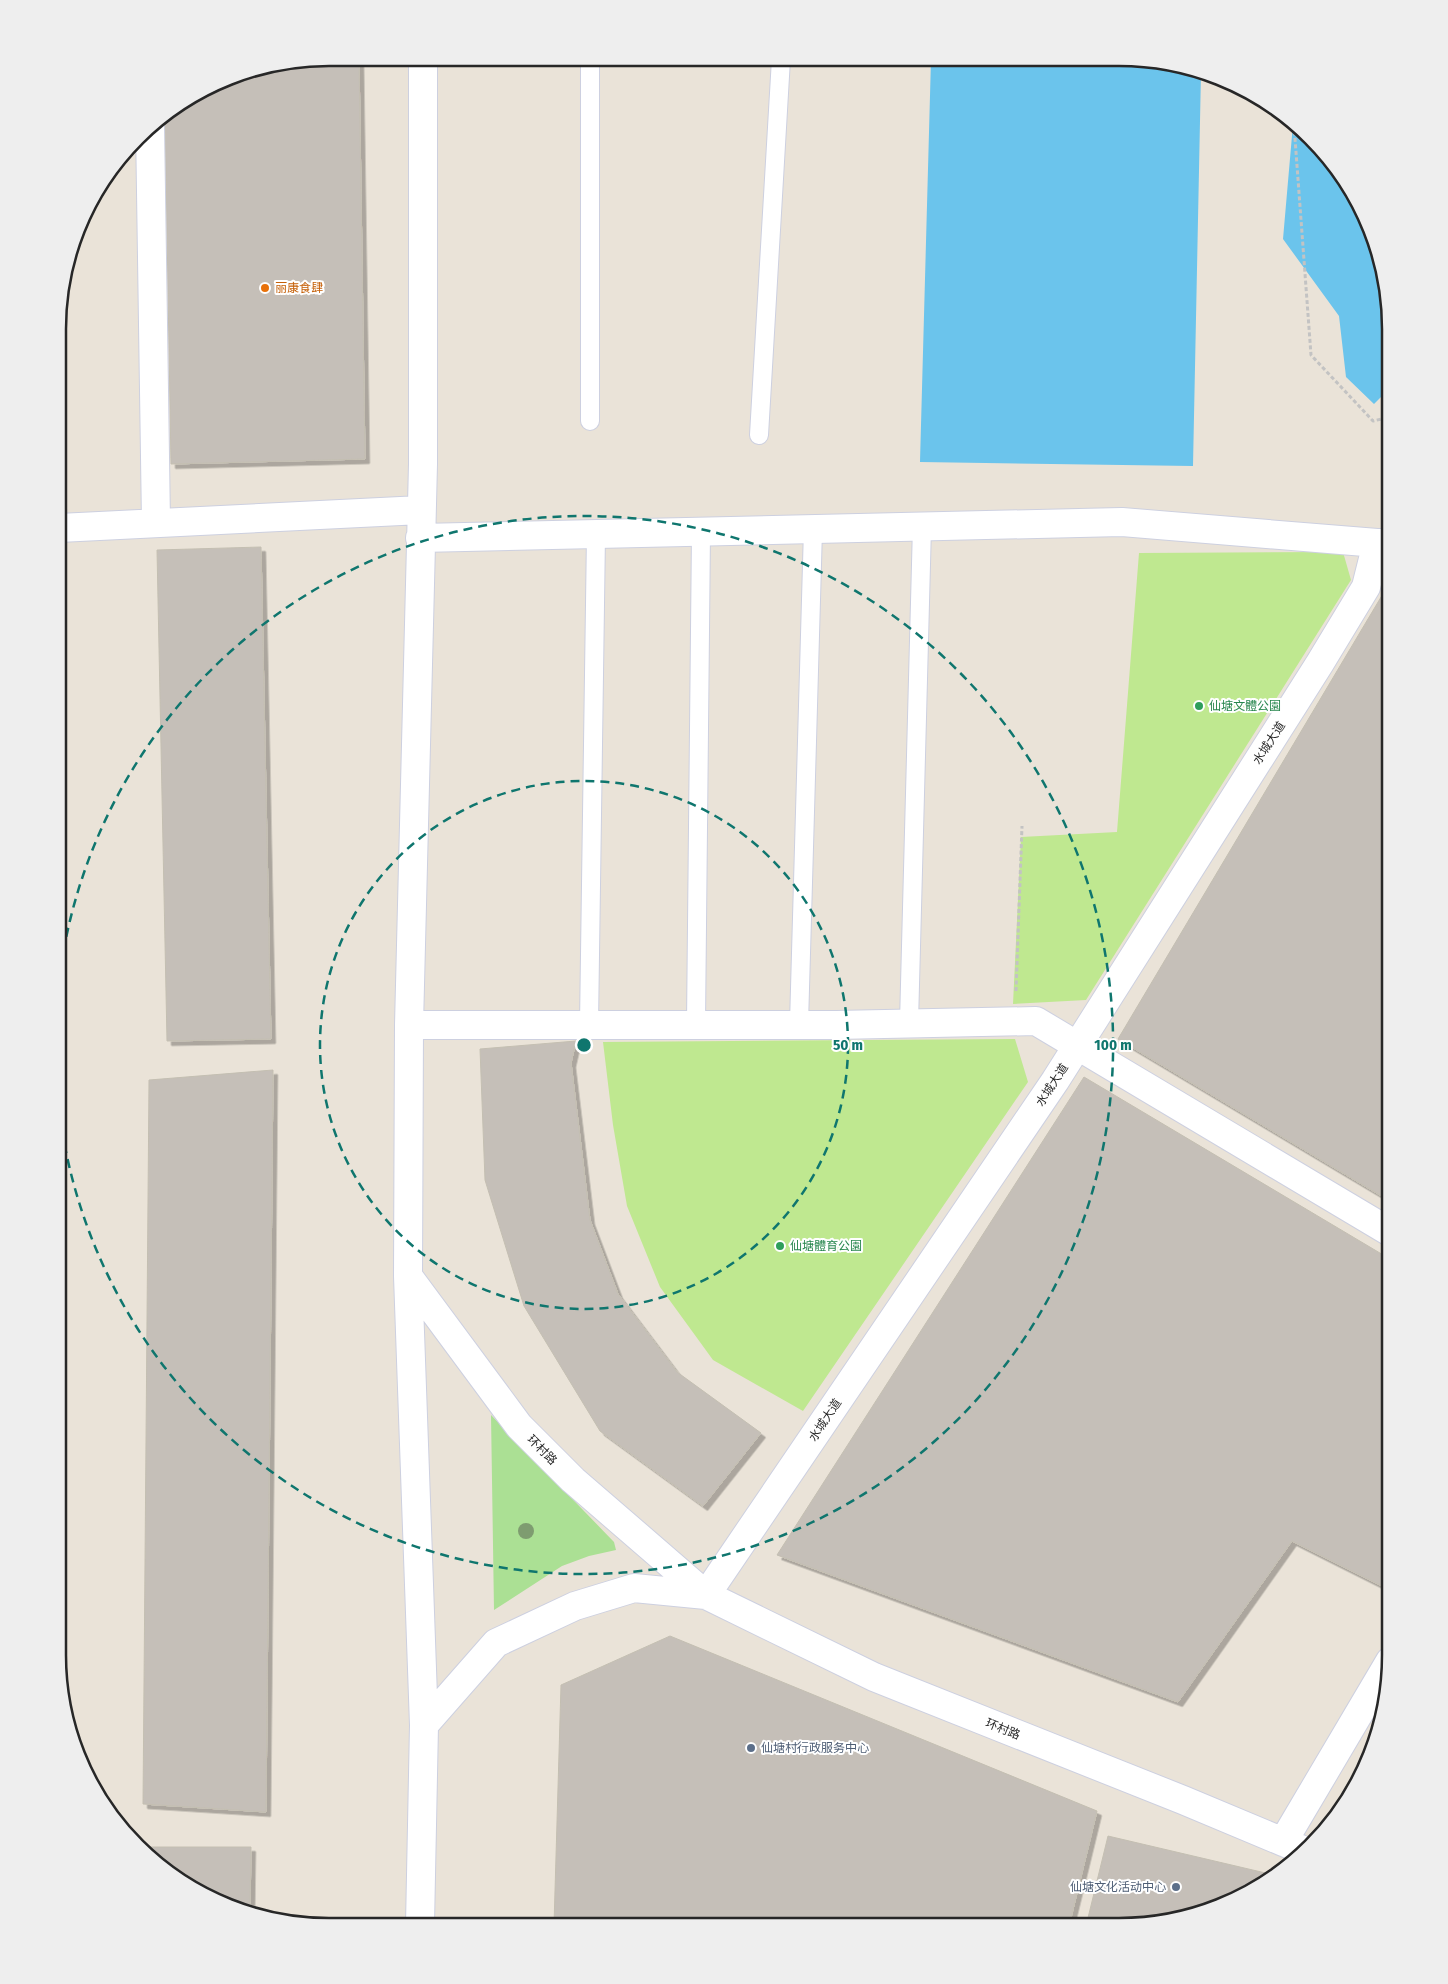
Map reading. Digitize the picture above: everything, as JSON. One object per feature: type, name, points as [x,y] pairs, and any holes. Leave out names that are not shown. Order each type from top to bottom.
[{"type":"street","points":[[420,1918],[424,1725],[408,1276],[408,1025],[421,510],[423,66]]},
{"type":"street","points":[[150,137],[156,524]]},
{"type":"street","points":[[66,528],[421,510]]},
{"type":"street","points":[[420,538],[1122,522],[1382,543]]},
{"type":"street","name":"水城大道","points":[[706,1595],[1078,1046],[1320,663],[1366,587],[1382,548]]},
{"type":"street","points":[[408,1025],[1036,1021],[1382,1227]]},
{"type":"street","name":"环村路","points":[[408,1276],[519,1426],[572,1480],[706,1595],[874,1677],[1294,1847]]},
{"type":"street","name":"环村路","points":[[424,1725],[496,1643],[576,1606],[634,1588],[706,1595]]},
{"type":"street","points":[[1294,1847],[1380,1680]]},
{"type":"lane","points":[[590,66],[590,421]]},
{"type":"lane","points":[[758,435],[781,66]]},
{"type":"lane","points":[[909,1023],[922,526]]},
{"type":"lane","points":[[799,1024],[813,529]]},
{"type":"lane","points":[[696,1024],[701,532]]},
{"type":"lane","points":[[589,1024],[596,534]]},
{"type":"path","points":[[1295,134],[1311,355],[1373,421],[1382,419]]},
{"type":"path","points":[[1015,1021],[1022,826]]},
{"type":"green space","name":"仙塘文體公園","points":[[1343,552],[1351,580],[1086,1000],[1013,1004],[1021,837],[1117,832],[1139,553]]},
{"type":"green space","name":"仙塘體育公園","points":[[1015,1039],[1028,1082],[803,1411],[713,1360],[660,1287],[627,1206],[613,1125],[603,1042]]},
{"type":"green space","points":[[491,1415],[614,1542],[616,1550],[589,1556],[562,1566],[494,1610]]},
{"type":"water","points":[[931,66],[1119,66],[1170,71],[1201,79],[1193,466],[920,462]]},
{"type":"water","points":[[1292,132],[1305,143],[1327,169],[1347,198],[1362,229],[1373,261],[1377,278],[1382,329],[1382,396],[1374,404],[1346,377],[1339,316],[1283,239]]},
{"type":"building","name":"丽康食肆","points":[[359,66],[365,459],[171,464],[165,124],[198,101],[213,93],[261,75],[312,67]]},
{"type":"building","points":[[261,547],[271,1039],[167,1041],[157,550]]},
{"type":"building","points":[[1382,595],[1382,1196],[1118,1039]]},
{"type":"building","points":[[576,1041],[571,1063],[590,1220],[618,1294],[677,1372],[761,1433],[703,1506],[600,1431],[524,1306],[485,1180],[480,1049]]},
{"type":"building","points":[[273,1070],[266,1812],[143,1804],[149,1080]]},
{"type":"building","points":[[1084,1077],[1382,1254],[1382,1586],[1292,1541],[1178,1702],[777,1555]]},
{"type":"building","name":"仙塘村行政服务中心","points":[[670,1636],[1097,1811],[1071,1918],[554,1918],[561,1685]]},
{"type":"building","name":"仙塘文化活动中心","points":[[1108,1836],[1265,1873],[1235,1891],[1187,1909],[1136,1917],[1088,1918]]},
{"type":"building","points":[[150,1847],[251,1847],[250,1906],[198,1883]]},
{"type":"place","name":"丽康食肆","points":[[265,288]]},
{"type":"place","name":"仙塘文體公園","points":[[1199,706]]},
{"type":"place","name":"仙塘體育公園","points":[[780,1246]]},
{"type":"place","name":"仙塘村行政服务中心","points":[[751,1748]]},
{"type":"place","name":"仙塘文化活动中心","points":[[1176,1887]]}]
